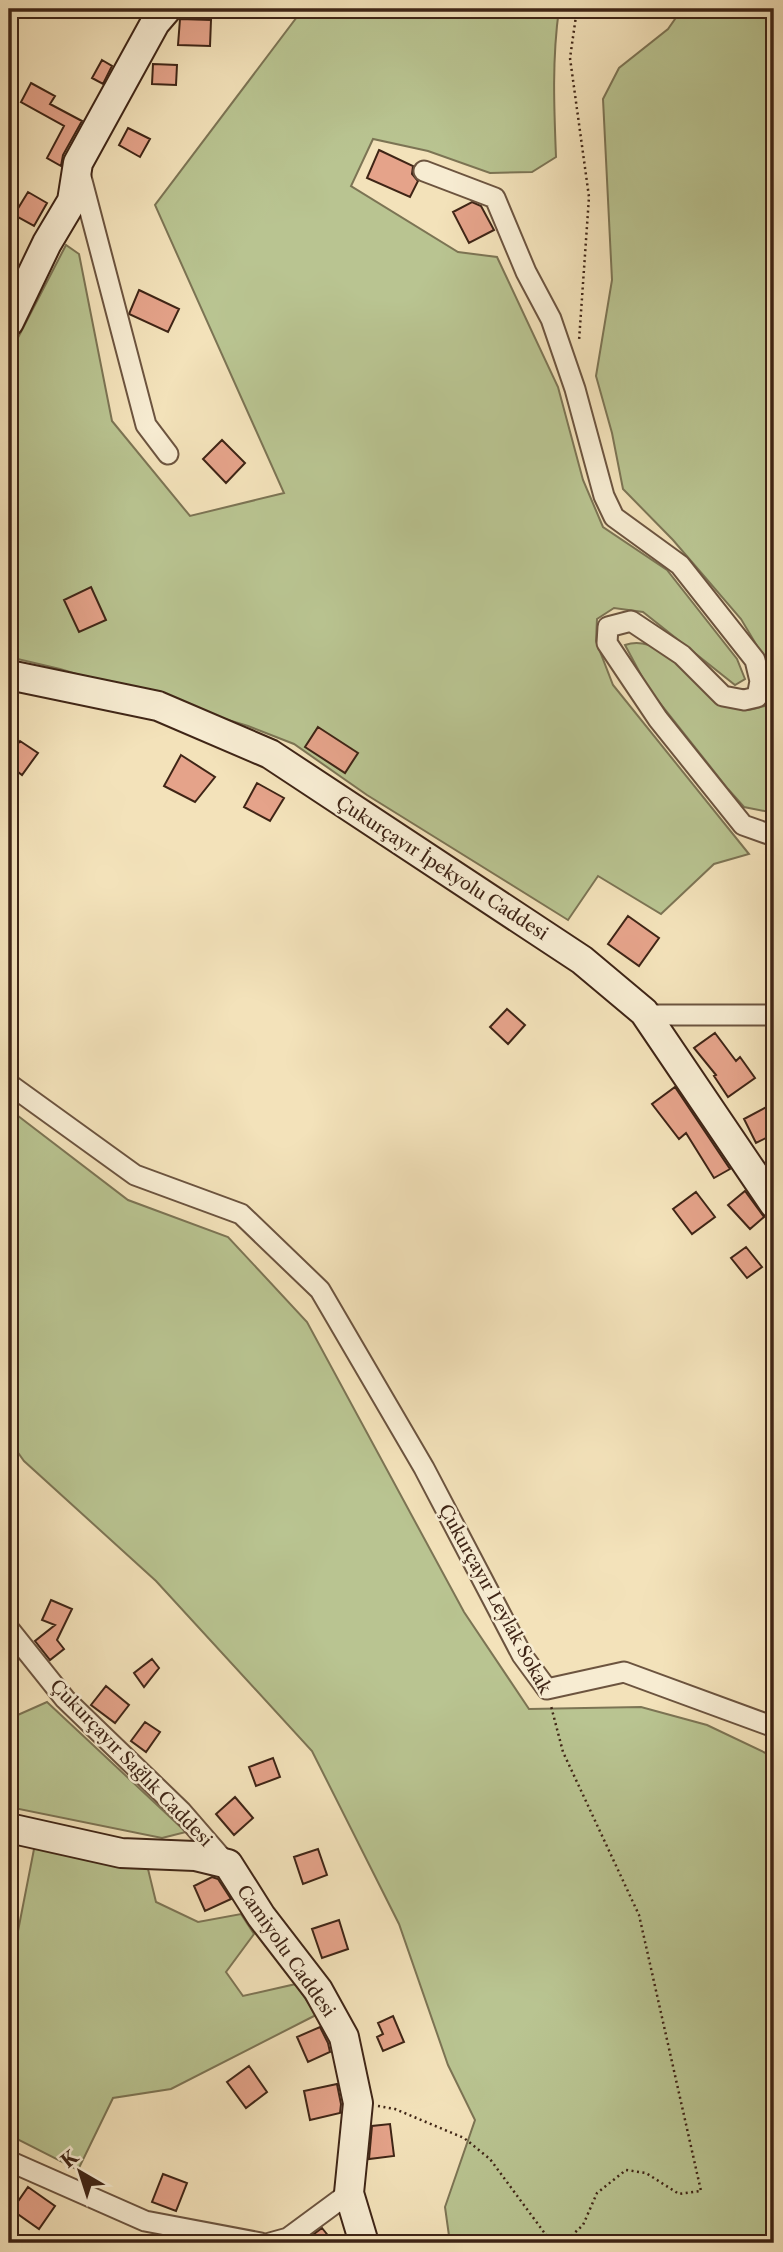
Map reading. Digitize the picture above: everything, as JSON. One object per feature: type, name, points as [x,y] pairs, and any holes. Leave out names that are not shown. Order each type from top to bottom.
[{"type":"street","points":[[9,322],[47,243],[72,201],[78,163],[158,13]]},
{"type":"street","points":[[78,163],[146,425],[168,454]]},
{"type":"street","points":[[424,171],[495,198],[526,272],[551,319],[575,389],[604,496],[614,517],[680,565],[755,660],[760,681],[757,697],[744,700],[723,696],[682,655],[631,621],[608,627],[607,643],[658,719],[743,825],[774,836]]},
{"type":"street","name":"Çukurçayır İpekyolu Caddesi","points":[[9,676],[158,706],[270,754],[582,960],[646,1015],[774,1204]]},
{"type":"street","points":[[646,1015],[774,1015]]},
{"type":"street","name":"Çukurçayır Leylak Sokak","points":[[9,1084],[135,1175],[241,1214],[320,1290],[424,1468],[522,1655],[547,1689]]},
{"type":"street","name":"Çukurçayır Sağlık Caddesi","points":[[9,1629],[65,1699],[181,1811],[228,1864]]},
{"type":"street","points":[[547,1689],[624,1672],[774,1727]]},
{"type":"street","points":[[9,1828],[121,1853],[195,1856],[228,1864]]},
{"type":"street","name":"Camiyolu Caddesi","points":[[228,1864],[261,1916],[318,1990],[344,2036],[358,2104],[349,2193],[364,2243]]},
{"type":"street","points":[[9,2161],[145,2221],[261,2243]]},
{"type":"street","points":[[270,2243],[288,2238],[349,2193]]},
{"type":"path","points":[[577,9],[570,58],[589,197],[578,348]]},
{"type":"path","name":"Çukurçayır Leylak Sokak","points":[[358,2104],[395,2109],[464,2137],[490,2159],[546,2235],[556,2238],[567,2240],[583,2225],[597,2193],[626,2170],[646,2174],[679,2194],[701,2191],[639,1915],[563,1752],[547,1689]]},
{"type":"green space","points":[[303,9],[559,9],[554,65],[556,157],[532,172],[490,173],[428,151],[373,139],[351,186],[458,252],[497,257],[558,387],[583,480],[603,527],[667,570],[737,659],[745,679],[735,685],[643,612],[614,608],[597,619],[596,641],[613,685],[749,854],[714,864],[661,914],[598,876],[568,920],[367,795],[294,744],[248,726],[60,669],[9,657],[9,355],[66,245],[79,254],[112,421],[190,516],[284,493],[155,205]]},
{"type":"green space","points":[[682,9],[774,9],[774,813],[744,807],[728,789],[648,688],[625,645],[641,643],[656,648],[714,696],[729,705],[746,710],[765,706],[770,686],[766,661],[741,619],[673,540],[623,489],[612,433],[596,376],[612,280],[603,99],[619,68],[668,29]]},
{"type":"green space","points":[[9,1109],[128,1200],[228,1237],[307,1322],[464,1612],[529,1709],[641,1707],[707,1725],[774,1757],[774,2243],[450,2243],[445,2207],[475,2120],[448,2065],[399,1924],[312,1751],[156,1581],[24,1461],[9,1440]]},
{"type":"green space","points":[[47,1702],[186,1832],[162,1838],[9,1807],[9,1716],[11,1718]]},
{"type":"green space","points":[[35,1844],[148,1869],[156,1902],[198,1922],[241,1914],[254,1934],[226,1972],[243,1996],[296,1984],[316,2015],[171,2089],[113,2098],[78,2170],[9,2135],[9,1977]]},
{"type":"building","points":[[180,19],[211,20],[210,46],[178,45]]},
{"type":"building","points":[[102,60],[112,66],[103,84],[92,78]]},
{"type":"building","points":[[153,64],[177,65],[176,85],[152,84]]},
{"type":"building","points":[[31,83],[55,96],[50,104],[82,121],[63,155],[61,166],[47,158],[64,126],[21,102]]},
{"type":"building","points":[[128,128],[150,139],[140,157],[119,145]]},
{"type":"building","points":[[379,150],[413,166],[412,174],[418,181],[410,197],[367,178]]},
{"type":"building","points":[[28,192],[47,203],[34,226],[14,215]]},
{"type":"building","points":[[472,202],[481,206],[494,230],[469,243],[453,212]]},
{"type":"building","points":[[139,290],[179,309],[168,332],[129,314]]},
{"type":"building","points":[[222,440],[245,463],[226,483],[203,459]]},
{"type":"building","points":[[91,587],[106,620],[79,632],[64,600]]},
{"type":"building","points":[[318,727],[358,753],[345,773],[305,747]]},
{"type":"building","points":[[20,741],[38,753],[22,775],[9,765],[9,756]]},
{"type":"building","points":[[181,755],[215,777],[195,802],[164,786]]},
{"type":"building","points":[[257,783],[284,798],[270,821],[244,807]]},
{"type":"building","points":[[628,916],[659,938],[639,966],[608,944]]},
{"type":"building","points":[[507,1009],[525,1025],[508,1044],[490,1027]]},
{"type":"building","points":[[715,1033],[736,1061],[740,1057],[755,1078],[728,1097],[714,1076],[716,1075],[694,1048]]},
{"type":"building","points":[[675,1087],[730,1169],[714,1178],[686,1133],[679,1139],[652,1104]]},
{"type":"building","points":[[774,1103],[774,1134],[756,1143],[744,1119]]},
{"type":"building","points":[[745,1191],[764,1217],[750,1229],[728,1205]]},
{"type":"building","points":[[696,1192],[715,1217],[692,1234],[673,1209]]},
{"type":"building","points":[[746,1247],[762,1267],[747,1278],[731,1258]]},
{"type":"building","points":[[51,1600],[72,1609],[57,1640],[64,1649],[50,1660],[35,1641],[55,1625],[42,1620]]},
{"type":"building","points":[[152,1659],[159,1668],[144,1687],[134,1673]]},
{"type":"building","points":[[106,1686],[129,1705],[115,1723],[91,1705]]},
{"type":"building","points":[[145,1722],[160,1732],[146,1752],[131,1741]]},
{"type":"building","points":[[273,1758],[280,1777],[256,1786],[249,1767]]},
{"type":"building","points":[[235,1797],[253,1818],[234,1835],[216,1814]]},
{"type":"building","points":[[318,1849],[327,1875],[303,1884],[294,1857]]},
{"type":"building","points":[[212,1877],[218,1879],[231,1899],[205,1911],[194,1886]]},
{"type":"building","points":[[339,1920],[348,1949],[322,1958],[312,1929]]},
{"type":"building","points":[[393,2016],[404,2042],[383,2051],[377,2037],[383,2034],[378,2023]]},
{"type":"building","points":[[320,2027],[330,2052],[308,2062],[297,2037]]},
{"type":"building","points":[[249,2066],[267,2092],[246,2108],[227,2082]]},
{"type":"building","points":[[337,2084],[340,2113],[310,2120],[304,2091]]},
{"type":"building","points":[[390,2124],[394,2156],[369,2159],[372,2126]]},
{"type":"building","points":[[163,2174],[187,2183],[176,2211],[152,2202]]},
{"type":"building","points":[[28,2187],[55,2206],[39,2229],[12,2210]]},
{"type":"building","points":[[322,2228],[334,2243],[302,2243]]}]
